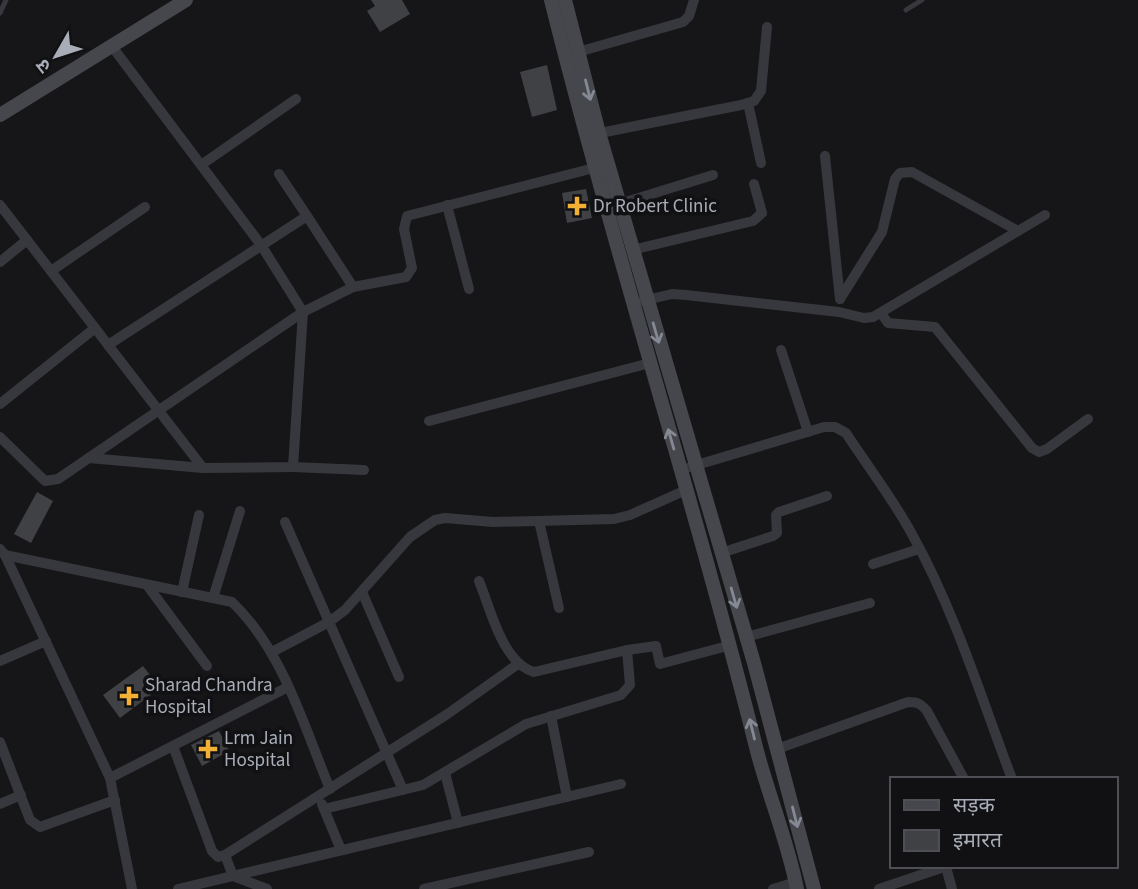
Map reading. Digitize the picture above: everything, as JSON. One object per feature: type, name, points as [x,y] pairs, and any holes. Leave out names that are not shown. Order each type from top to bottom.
[{"type":"street","points":[[0,115],[186,0]]},
{"type":"street","points":[[551,0],[592,135],[619,204],[632,250],[650,363],[731,645],[796,886],[773,889]]},
{"type":"street","points":[[565,0],[578,52],[592,135],[594,168],[695,465],[754,663],[814,889]]},
{"type":"street","points":[[578,52],[684,22],[694,0]]},
{"type":"street","points":[[592,135],[748,103],[757,98],[761,91],[767,27]]},
{"type":"street","points":[[111,45],[261,245],[303,312],[293,467]]},
{"type":"street","points":[[201,165],[296,99]]},
{"type":"street","points":[[748,103],[761,163]]},
{"type":"street","points":[[825,156],[840,299],[839,312]]},
{"type":"street","points":[[0,437],[45,481],[58,479],[303,312],[353,287],[406,277],[412,268],[404,229],[407,216],[594,168]]},
{"type":"street","points":[[840,299],[881,232],[895,179],[900,173],[912,172],[1018,231]]},
{"type":"street","points":[[279,174],[353,287]]},
{"type":"street","points":[[619,204],[713,175]]},
{"type":"street","points":[[632,250],[753,221],[762,213],[754,184]]},
{"type":"street","points":[[0,205],[203,468]]},
{"type":"street","points":[[447,205],[469,289]]},
{"type":"street","points":[[51,271],[145,207]]},
{"type":"street","points":[[639,302],[686,295],[839,312],[864,318],[881,313],[1045,215]]},
{"type":"street","points":[[108,345],[307,216]]},
{"type":"street","points":[[0,262],[27,240]]},
{"type":"street","points":[[881,313],[888,323],[935,327],[1032,448],[1039,452],[1088,419]]},
{"type":"street","points":[[0,404],[95,328]]},
{"type":"street","points":[[782,350],[808,432]]},
{"type":"street","points":[[429,421],[650,363]]},
{"type":"street","points":[[680,470],[808,432],[835,427],[846,433],[919,549],[951,616],[1011,777]]},
{"type":"street","points":[[89,458],[203,468],[293,467],[364,470]]},
{"type":"street","points":[[272,652],[330,622],[345,610],[410,537],[435,520],[457,518],[493,522],[614,519],[686,490]]},
{"type":"street","points":[[721,552],[770,538],[776,533],[776,515],[779,512],[827,496]]},
{"type":"street","points":[[213,598],[240,511]]},
{"type":"street","points":[[182,592],[199,515]]},
{"type":"street","points":[[539,521],[559,608]]},
{"type":"street","points":[[285,522],[404,790]]},
{"type":"street","points":[[873,564],[919,549]]},
{"type":"street","points":[[3,552],[110,778],[132,889]]},
{"type":"street","points":[[3,552],[232,602],[249,619],[272,652],[330,789]]},
{"type":"street","points":[[0,578],[13,572]]},
{"type":"street","points":[[479,582],[508,652],[518,664],[534,672],[627,650],[656,646],[660,664],[731,645]]},
{"type":"street","points":[[147,584],[207,666]]},
{"type":"street","points":[[362,592],[399,677]]},
{"type":"street","points":[[746,636],[870,603]]},
{"type":"street","points":[[0,661],[46,641]]},
{"type":"street","points":[[324,809],[423,785],[526,724],[621,695],[630,685],[627,650]]},
{"type":"street","points":[[737,668],[754,663]]},
{"type":"street","points":[[173,746],[212,851],[218,857],[387,753],[518,664]]},
{"type":"street","points":[[110,778],[288,687]]},
{"type":"street","points":[[777,749],[908,702],[915,702],[921,704],[927,712],[963,777]]},
{"type":"street","points":[[551,716],[567,797]]},
{"type":"street","points":[[0,743],[30,820],[40,827],[115,800]]},
{"type":"street","points":[[445,774],[458,823]]},
{"type":"street","points":[[178,889],[621,784]]},
{"type":"street","points":[[770,794],[788,788]]},
{"type":"street","points":[[0,804],[21,795]]},
{"type":"street","points":[[319,795],[341,850]]},
{"type":"street","points":[[424,889],[589,852]]},
{"type":"street","points":[[225,855],[233,876],[267,889]]},
{"type":"street","points":[[879,889],[943,868]]},
{"type":"street","points":[[946,868],[952,889]]},
{"type":"lane","points":[[0,13],[6,0]]},
{"type":"lane","points":[[906,10],[922,0]]},
{"type":"building","points":[[371,0],[402,0],[410,14],[380,32],[367,11],[375,6]]},
{"type":"building","points":[[547,65],[557,110],[532,117],[520,72]]},
{"type":"building","points":[[586,189],[592,218],[567,223],[562,193]]},
{"type":"building","points":[[37,492],[53,501],[31,543],[14,534]]},
{"type":"building","points":[[143,666],[160,688],[120,718],[103,695]]},
{"type":"building","points":[[219,731],[229,751],[202,766],[191,745]]},
{"type":"place","name":"Dr Robert Clinic","points":[[577,206]]},
{"type":"place","name":"Sharad Chandra Hospital","points":[[129,696]]},
{"type":"place","name":"Lrm Jain Hospital","points":[[208,749]]}]
